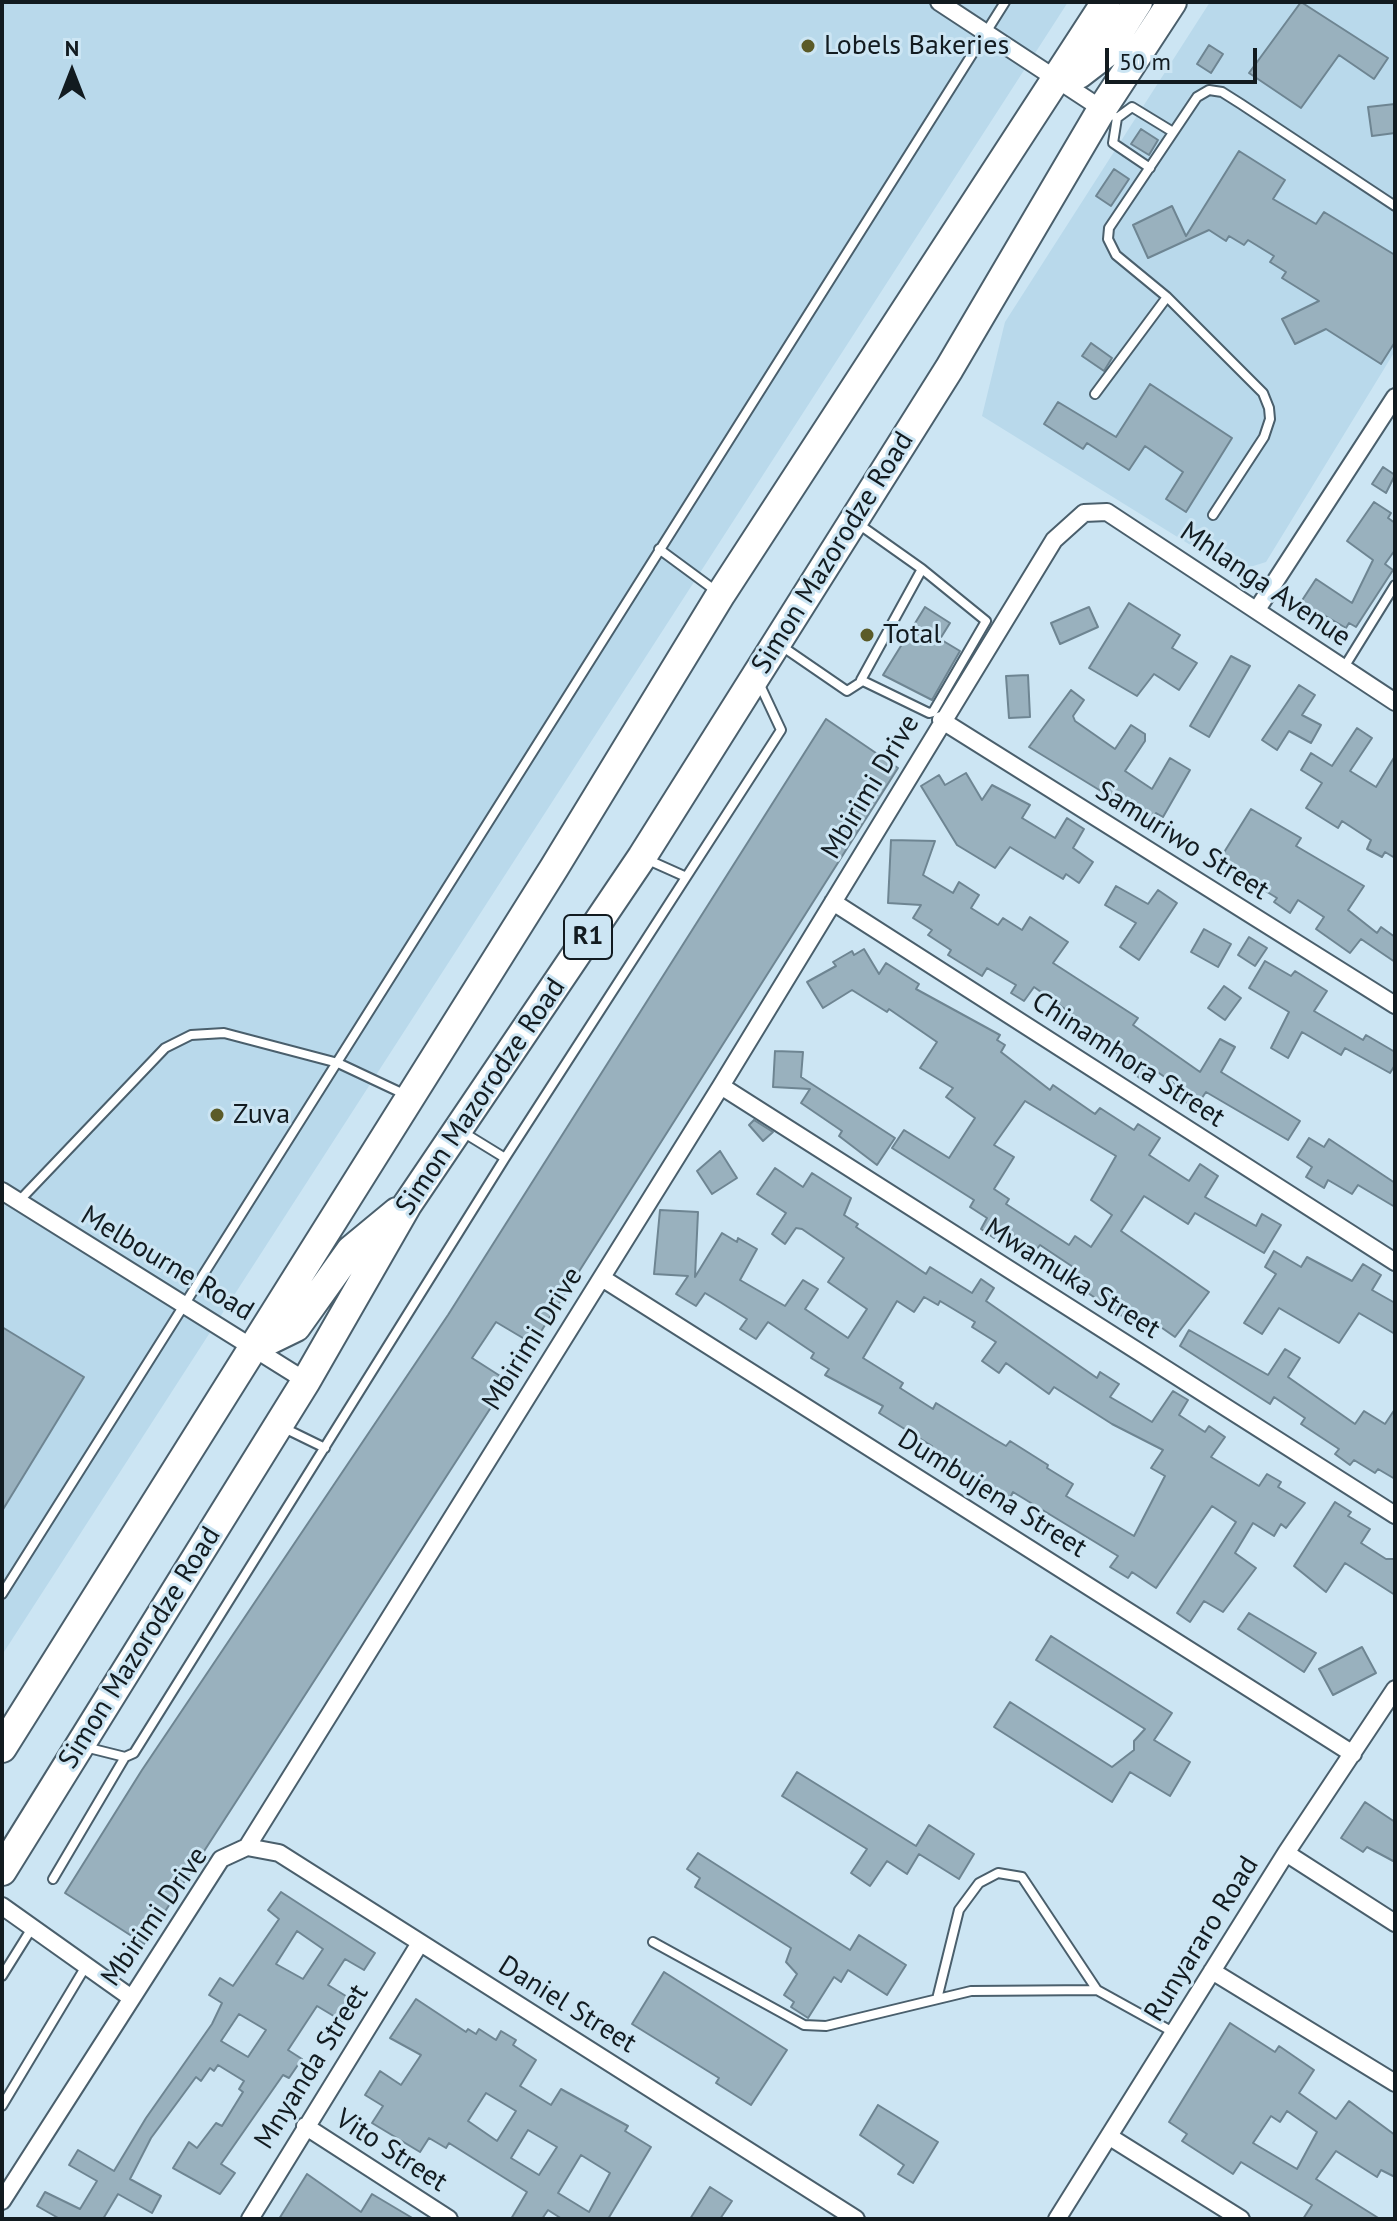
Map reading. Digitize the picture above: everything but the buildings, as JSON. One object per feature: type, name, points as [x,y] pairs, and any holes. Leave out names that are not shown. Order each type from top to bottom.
[{"type":"highway","name":"Simon Mazorodze Road","points":[[2,1748],[411,1097],[721,594],[1106,2]]},
{"type":"highway","points":[[1056,80],[1079,74],[1105,54],[1138,2]]},
{"type":"highway","name":"Simon Mazorodze Road","points":[[2,1871],[306,1381],[407,1205],[642,857],[1109,113],[1172,2]]},
{"type":"highway","points":[[255,1347],[296,1327],[351,1250],[407,1205]]},
{"type":"street","points":[[939,2],[1109,113]]},
{"type":"street","points":[[1258,608],[1395,397]]},
{"type":"street","name":"Mhlanga Avenue","points":[[1107,512],[1258,608],[1395,702]]},
{"type":"street","name":"Mbirimi Drive","points":[[2,2201],[221,1859],[247,1847],[721,1086],[941,720],[1054,540],[1084,513],[1107,512]]},
{"type":"street","name":"Samuriwo Street","points":[[941,720],[1395,1005]]},
{"type":"street","name":"Chinamhora Street","points":[[833,902],[1395,1262]]},
{"type":"street","name":"Mwamuka Street","points":[[721,1086],[1395,1515]]},
{"type":"street","name":"Melbourne Road","points":[[2,1191],[306,1381]]},
{"type":"street","name":"Dumbujena Street","points":[[602,1278],[1353,1754]]},
{"type":"street","name":"Runyararo Road","points":[[1057,2219],[1286,1853],[1395,1689]]},
{"type":"street","name":"Daniel Street","points":[[247,1847],[279,1853],[856,2219]]},
{"type":"street","points":[[1286,1853],[1395,1923]]},
{"type":"street","points":[[2,1906],[130,1997]]},
{"type":"street","name":"Mnyanda Street","points":[[250,2219],[420,1943]]},
{"type":"street","points":[[1212,1971],[1395,2083]]},
{"type":"street","name":"Vito Street","points":[[305,2126],[449,2219]]},
{"type":"street","points":[[1110,2137],[1241,2219]]},
{"type":"lane","points":[[2,1594],[1005,2]]},
{"type":"lane","points":[[1213,515],[1264,437],[1270,419],[1269,408],[1263,393],[1167,297],[1116,255],[1108,239],[1109,228],[1197,97],[1209,90],[1222,92],[1395,206]]},
{"type":"lane","points":[[1150,168],[1113,143],[1109,113],[1132,107],[1173,132]]},
{"type":"lane","points":[[1095,394],[1167,297]]},
{"type":"lane","points":[[853,520],[985,619],[985,625],[932,712],[861,682]]},
{"type":"lane","points":[[659,549],[721,594]]},
{"type":"lane","points":[[776,643],[847,691],[861,682],[922,569]]},
{"type":"lane","points":[[1343,669],[1395,585]]},
{"type":"lane","points":[[53,1879],[125,1757],[134,1753],[505,1158],[781,730],[755,676]]},
{"type":"lane","points":[[642,857],[684,876]]},
{"type":"lane","points":[[17,1203],[165,1048],[191,1035],[224,1033],[338,1063],[411,1097]]},
{"type":"lane","points":[[457,1128],[505,1158]]},
{"type":"lane","points":[[278,1425],[325,1448]]},
{"type":"lane","points":[[80,1745],[125,1757]]},
{"type":"lane","points":[[937,1999],[959,1910],[979,1883],[998,1873],[1022,1877],[1097,1990],[1174,2033]]},
{"type":"lane","points":[[2,1976],[32,1928]]},
{"type":"lane","points":[[653,1942],[804,2025],[826,2026],[971,1991],[1097,1990]]},
{"type":"lane","points":[[2,2106],[86,1966]]},
{"type":"shaded area","points":[[2,2],[1068,2],[2,1655]]},
{"type":"shaded area","points":[[1210,2],[1395,2],[1395,351],[1266,562],[1234,572],[982,416],[1005,322]]},
{"type":"place","name":"Lobels Bakeries","points":[[808,46]]},
{"type":"place","name":"Total","points":[[867,635]]},
{"type":"place","name":"Zuva","points":[[217,1115]]}]
